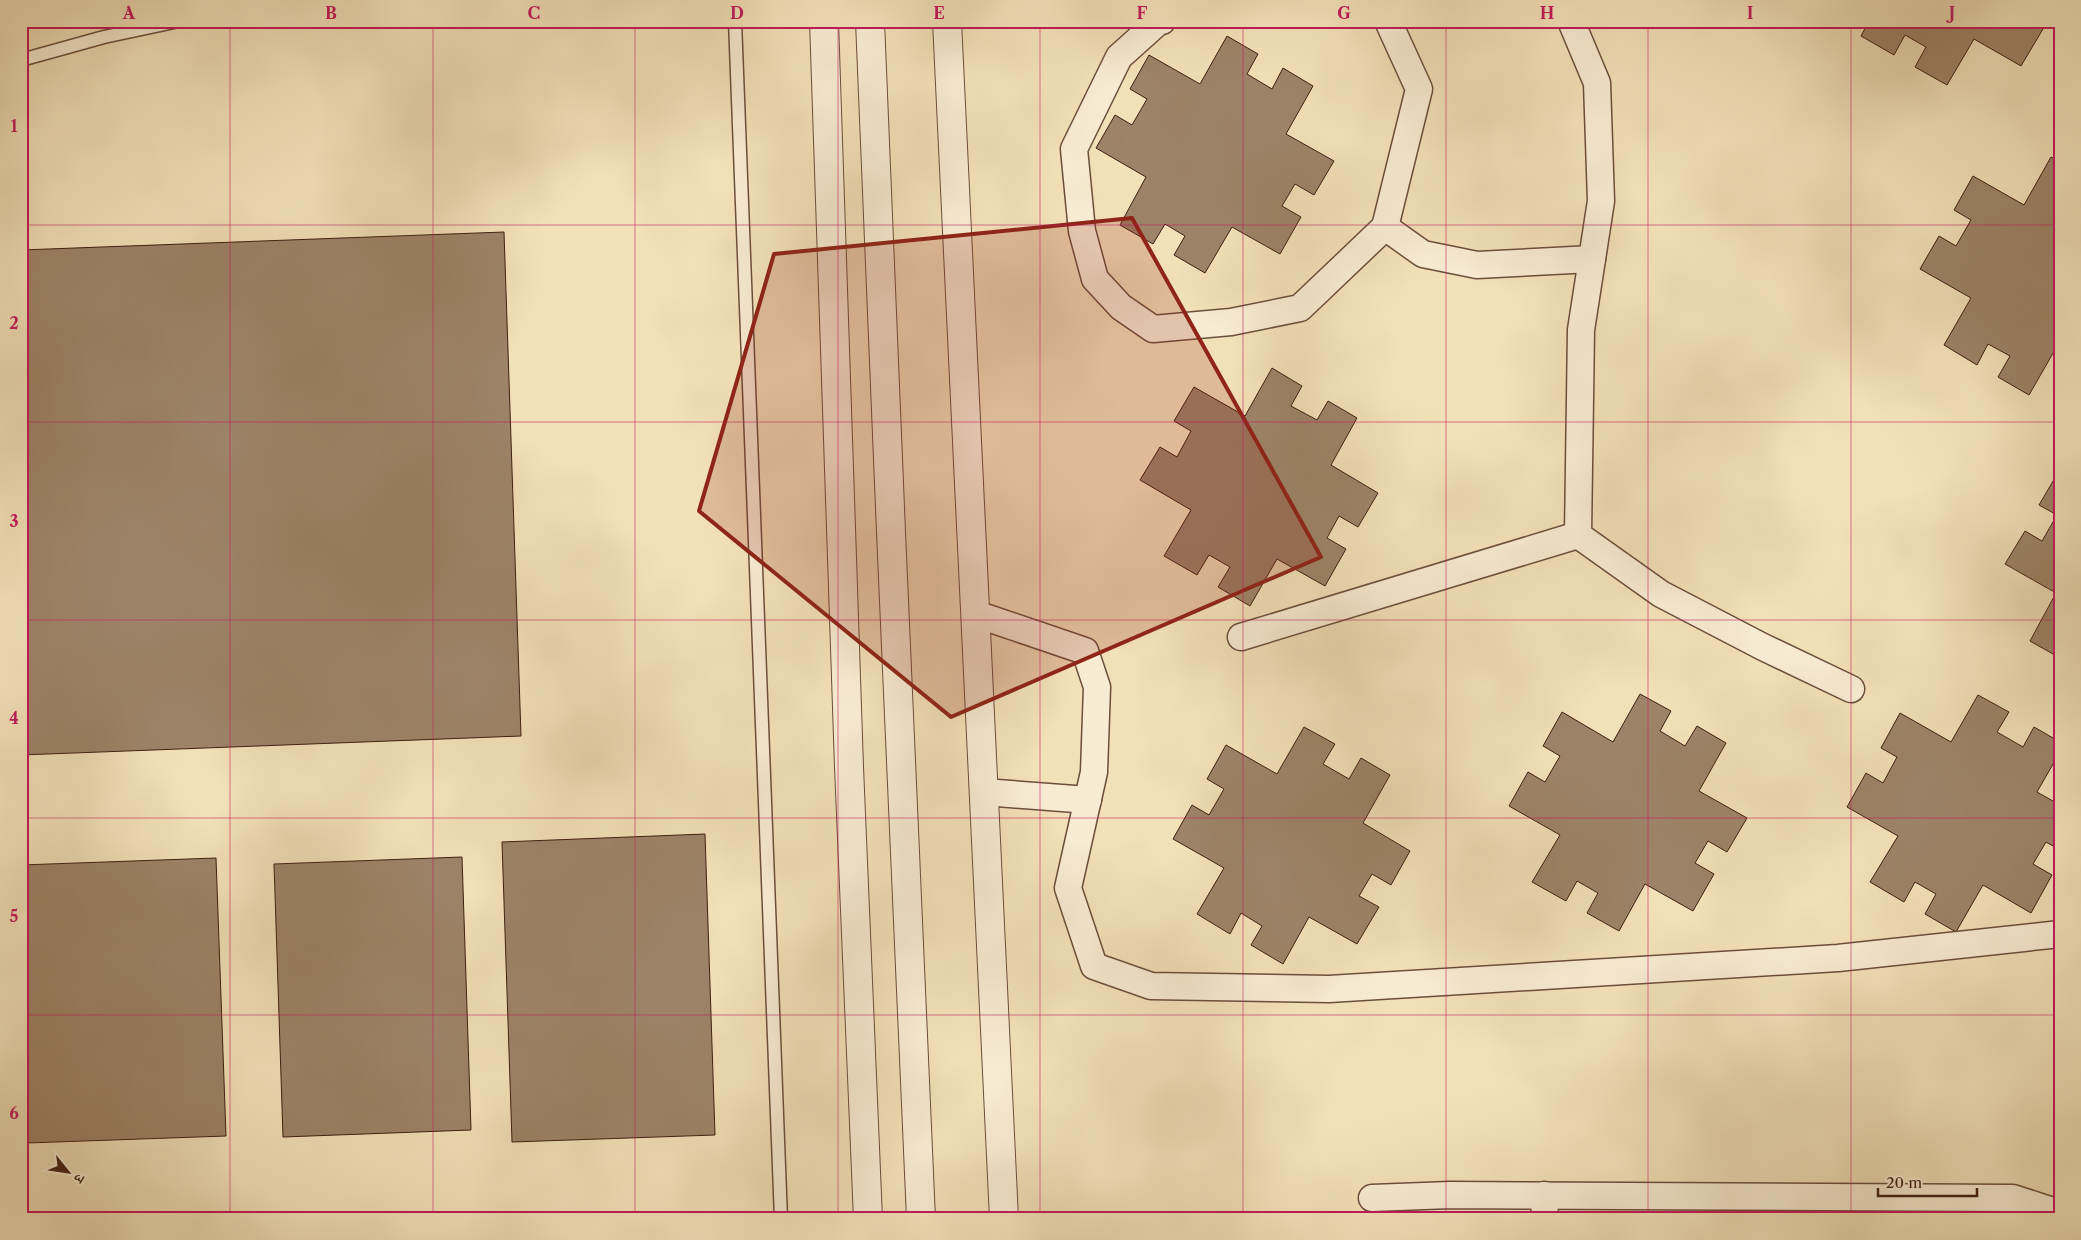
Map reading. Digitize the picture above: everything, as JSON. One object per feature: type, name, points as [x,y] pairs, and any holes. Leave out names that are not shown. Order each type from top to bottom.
[{"type":"street","points":[[824,21],[848,738],[868,1219]]},
{"type":"street","points":[[870,21],[890,532],[921,1219]]},
{"type":"street","points":[[947,21],[1004,1219]]},
{"type":"street","points":[[1162,21],[1158,22],[1119,58],[1074,149],[1082,231],[1095,279],[1121,307],[1153,328],[1231,322],[1300,308],[1386,227],[1419,89],[1388,21]]},
{"type":"street","points":[[1571,21],[1597,83],[1601,201],[1581,330],[1578,535]]},
{"type":"street","points":[[1386,227],[1423,254],[1477,265],[1592,259]]},
{"type":"street","points":[[1241,637],[1578,535]]},
{"type":"street","points":[[1578,535],[1661,594],[1851,689]]},
{"type":"street","points":[[976,614],[1085,651],[1097,687],[1094,772],[1068,888],[1094,966],[1151,986],[1339,989],[1838,958],[2060,934]]},
{"type":"street","points":[[984,792],[1088,800]]},
{"type":"street","points":[[1372,1198],[1450,1195],[1544,1207],[2013,1198],[2050,1210],[2054,1219]]},
{"type":"lane","points":[[21,60],[179,21]]},
{"type":"lane","points":[[735,21],[781,1219]]},
{"type":"highlighted area","points":[[1132,218],[1321,557],[951,717],[699,511],[774,254]]},
{"type":"building","points":[[1869,21],[2030,21],[2043,29],[2021,66],[1974,39],[1947,85],[1915,67],[1926,47],[1905,35],[1894,55],[1861,36]]},
{"type":"building","points":[[1227,36],[1258,54],[1247,74],[1272,89],[1283,68],[1313,86],[1286,134],[1334,161],[1314,195],[1295,184],[1282,206],[1301,217],[1280,254],[1232,227],[1205,273],[1174,255],[1185,236],[1165,224],[1153,244],[1120,225],[1146,177],[1096,148],[1115,115],[1132,125],[1147,99],[1130,89],[1149,55],[1200,84]]},
{"type":"building","points":[[2051,157],[2060,162],[2060,350],[2056,348],[2029,395],[1998,377],[2010,356],[1988,344],[1977,365],[1944,345],[1971,298],[1920,269],[1939,236],[1956,246],[1971,220],[1954,210],[1973,176],[2024,205]]},
{"type":"building","points":[[504,232],[521,736],[21,755],[21,250]]},
{"type":"building","points":[[1272,368],[1302,386],[1291,406],[1317,420],[1328,401],[1357,418],[1331,465],[1378,493],[1358,527],[1339,516],[1327,538],[1346,549],[1325,586],[1277,559],[1250,606],[1218,587],[1230,567],[1209,555],[1197,575],[1164,556],[1191,510],[1140,480],[1160,447],[1177,457],[1191,431],[1174,421],[1194,387],[1245,416]]},
{"type":"building","points":[[2059,471],[2060,658],[2030,641],[2056,593],[2005,564],[2025,531],[2042,541],[2057,515],[2039,505]]},
{"type":"building","points":[[1640,694],[1671,711],[1660,731],[1685,746],[1697,726],[1726,743],[1699,791],[1747,818],[1727,852],[1708,841],[1695,863],[1714,874],[1693,911],[1645,884],[1619,931],[1587,913],[1598,893],[1577,881],[1566,901],[1532,882],[1560,835],[1509,806],[1528,772],[1545,782],[1560,756],[1543,746],[1562,712],[1613,742]]},
{"type":"building","points":[[1978,695],[2009,712],[1997,732],[2023,747],[2034,727],[2060,742],[2060,752],[2037,792],[2060,805],[2060,850],[2046,842],[2033,864],[2052,875],[2031,913],[1983,885],[1956,932],[1925,914],[1936,894],[1915,882],[1904,902],[1870,882],[1898,836],[1847,807],[1866,773],[1883,783],[1897,757],[1881,748],[1900,713],[1951,742]]},
{"type":"building","points":[[1304,727],[1335,744],[1323,764],[1349,779],[1361,758],[1390,775],[1363,823],[1410,851],[1391,885],[1372,874],[1359,896],[1379,907],[1357,944],[1309,917],[1283,964],[1251,945],[1262,926],[1241,913],[1230,934],[1197,914],[1224,868],[1173,839],[1192,805],[1209,815],[1224,789],[1207,779],[1226,745],[1277,774]]},
{"type":"building","points":[[705,834],[715,1135],[512,1142],[502,842]]},
{"type":"building","points":[[462,857],[471,1130],[283,1137],[274,864]]},
{"type":"building","points":[[216,858],[226,1136],[27,1143],[21,950],[21,865]]}]
